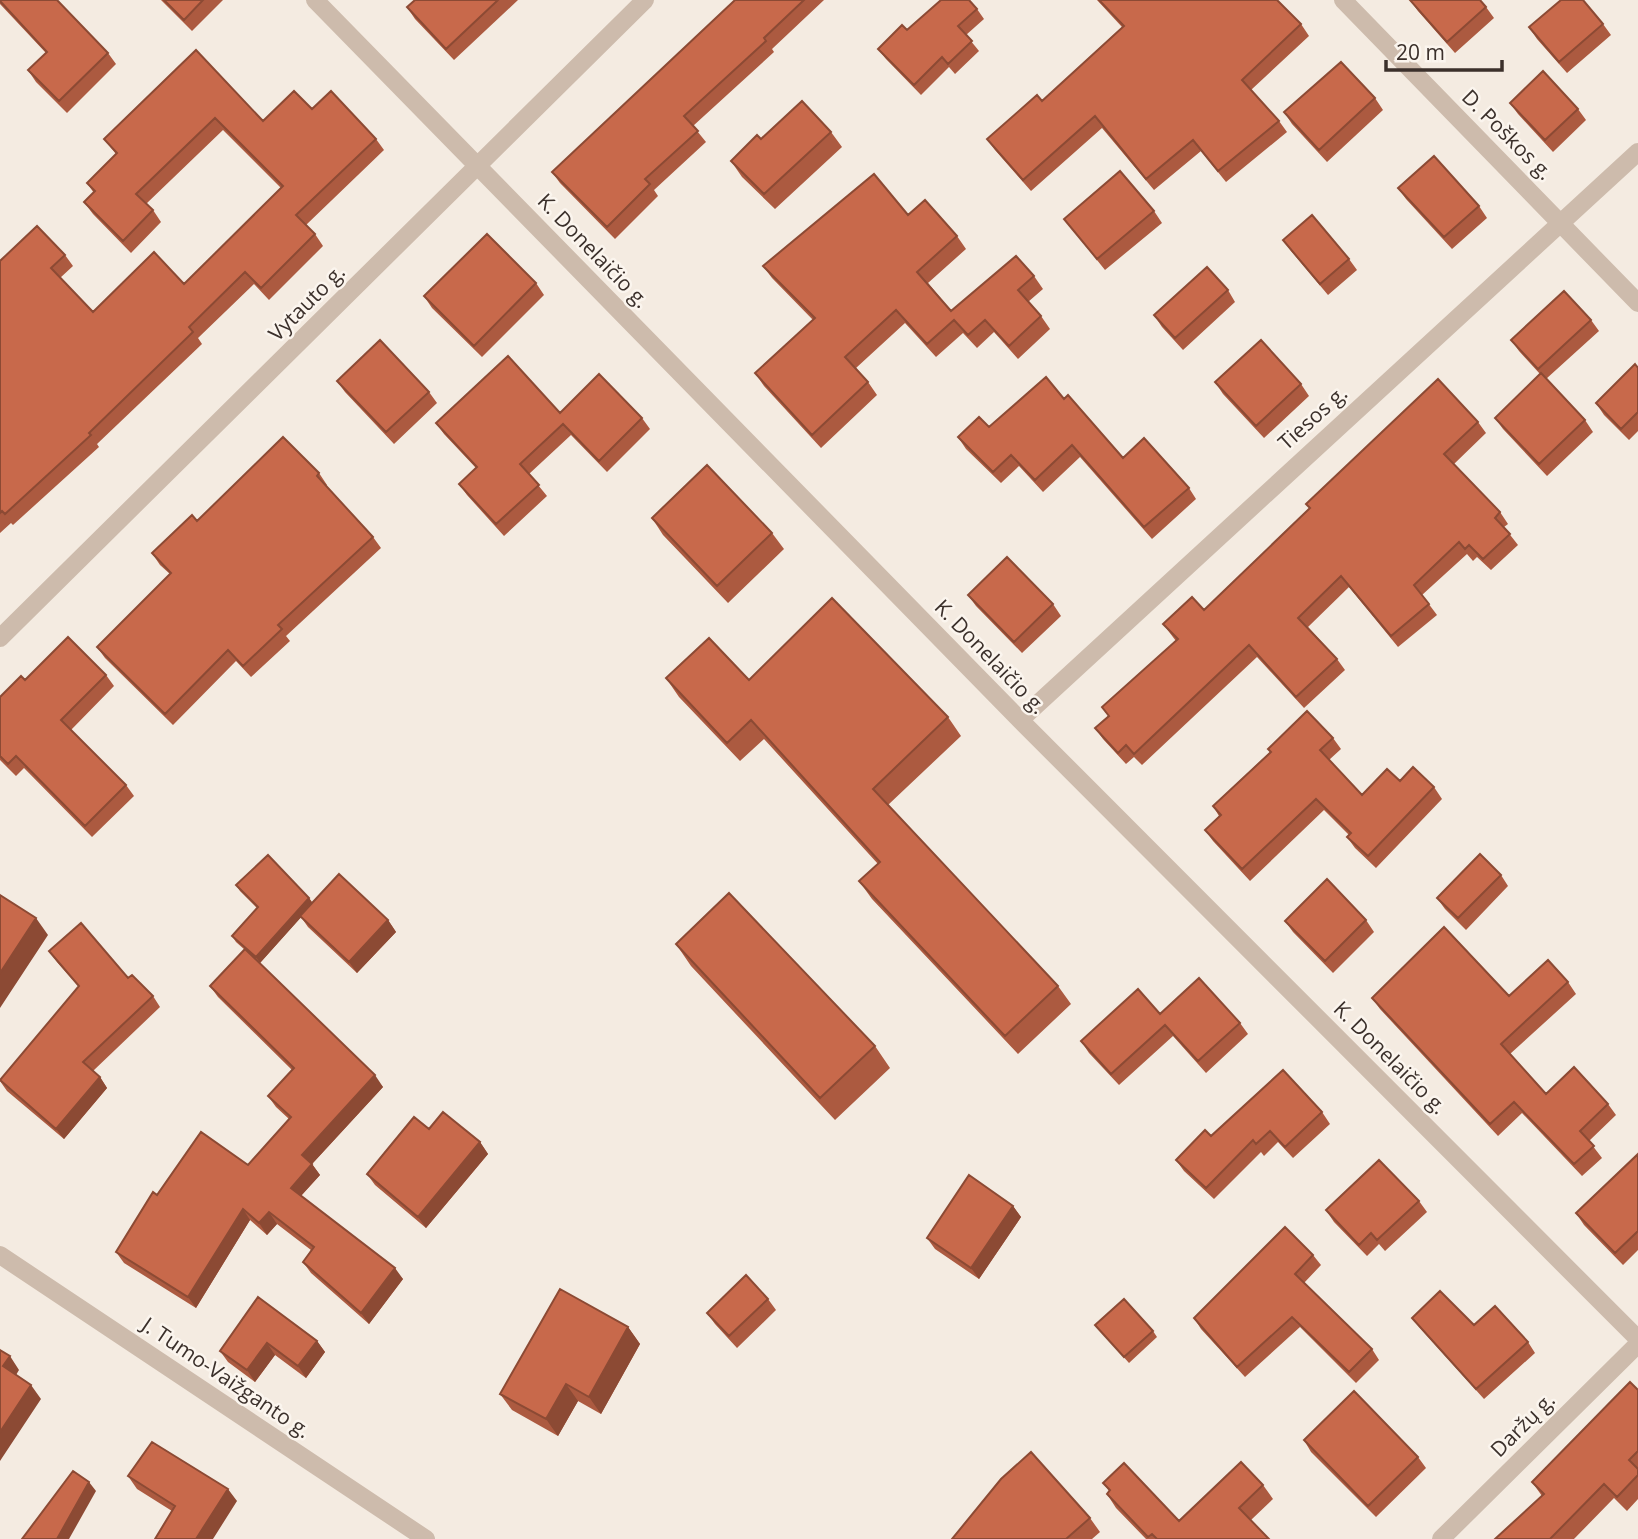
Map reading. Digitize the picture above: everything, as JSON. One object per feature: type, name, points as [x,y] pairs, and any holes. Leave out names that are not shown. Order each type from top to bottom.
[{"type":"street","name":"K. Donelaičio g.","points":[[315,0],[1020,720],[1638,1341]]},
{"type":"street","name":"Vytauto g.","points":[[0,638],[645,0]]},
{"type":"street","name":"D. Poškos g.","points":[[1343,0],[1638,303]]},
{"type":"street","name":"Tiesos g.","points":[[1020,720],[1270,487],[1638,152]]},
{"type":"street","name":"J. Tumo-Vaižganto g.","points":[[0,1255],[426,1539]]},
{"type":"street","name":"Daržų g.","points":[[1441,1539],[1638,1341]]},
{"type":"building","points":[[0,0],[57,0],[108,53],[59,101],[28,70],[47,52]]},
{"type":"building","points":[[164,0],[203,0],[184,20]]},
{"type":"building","points":[[415,0],[498,0],[446,49],[407,7]]},
{"type":"building","points":[[735,0],[804,0],[764,38],[766,41],[684,116],[698,131],[645,179],[650,184],[607,227],[552,172]]},
{"type":"building","points":[[941,0],[969,0],[977,9],[958,26],[972,41],[948,64],[942,57],[914,85],[878,49],[902,25],[907,30]]},
{"type":"building","points":[[1099,0],[1277,0],[1301,24],[1242,80],[1279,121],[1218,171],[1193,140],[1146,179],[1095,116],[1023,180],[987,139],[1037,95],[1042,101],[1124,26]]},
{"type":"building","points":[[1410,0],[1480,0],[1486,7],[1447,42]]},
{"type":"building","points":[[1561,0],[1583,0],[1603,24],[1559,62],[1529,27]]},
{"type":"building","points":[[196,50],[263,121],[294,91],[312,109],[331,91],[376,139],[296,215],[315,234],[261,288],[245,272],[189,327],[193,332],[89,433],[91,435],[5,514],[2,511],[0,513],[0,261],[37,226],[65,255],[51,268],[93,312],[154,252],[184,284],[283,186],[215,118],[136,194],[153,210],[123,241],[84,202],[95,191],[87,183],[117,153],[104,139]]},
{"type":"building","points":[[1341,62],[1375,98],[1319,150],[1284,112]]},
{"type":"building","points":[[1543,71],[1578,109],[1545,140],[1510,103]]},
{"type":"building","points":[[802,101],[831,132],[764,194],[731,161],[757,135],[761,139]]},
{"type":"building","points":[[1434,156],[1479,206],[1444,237],[1398,188]]},
{"type":"building","points":[[1120,171],[1154,211],[1097,259],[1064,219]]},
{"type":"building","points":[[874,174],[908,215],[925,200],[957,236],[917,272],[951,311],[1016,256],[1034,276],[1018,290],[1041,316],[1009,346],[985,320],[968,335],[954,320],[927,344],[896,310],[845,357],[868,382],[812,435],[755,373],[815,318],[763,266]]},
{"type":"building","points":[[1312,215],[1349,259],[1320,284],[1283,240]]},
{"type":"building","points":[[487,234],[536,283],[474,346],[424,296]]},
{"type":"building","points":[[1207,267],[1228,290],[1175,338],[1154,315]]},
{"type":"building","points":[[1564,291],[1591,320],[1538,369],[1511,340]]},
{"type":"building","points":[[380,340],[429,392],[386,432],[337,381]]},
{"type":"building","points":[[1261,340],[1301,384],[1256,426],[1215,382]]},
{"type":"building","points":[[508,356],[560,413],[599,374],[642,418],[599,461],[563,424],[520,464],[539,485],[496,524],[459,484],[477,467],[436,423]]},
{"type":"building","points":[[1635,364],[1638,368],[1638,412],[1621,429],[1596,403]]},
{"type":"building","points":[[1541,373],[1585,420],[1539,464],[1495,418]]},
{"type":"building","points":[[1046,377],[1064,399],[1068,395],[1123,458],[1144,438],[1189,488],[1144,527],[1072,445],[1035,480],[1011,455],[993,472],[958,437],[979,417],[989,427]]},
{"type":"building","points":[[1438,379],[1478,422],[1444,454],[1500,512],[1495,518],[1510,534],[1483,559],[1469,545],[1465,549],[1459,542],[1414,585],[1429,604],[1391,636],[1341,576],[1298,618],[1337,659],[1296,697],[1249,645],[1134,754],[1126,745],[1118,753],[1095,728],[1109,716],[1102,707],[1178,639],[1163,624],[1192,597],[1204,610],[1310,508],[1306,504]]},
{"type":"building","points":[[283,437],[319,473],[317,476],[373,537],[278,625],[282,629],[243,666],[228,650],[165,714],[97,647],[171,573],[152,553],[192,515],[197,521]]},
{"type":"building","points":[[707,465],[772,533],[717,586],[652,518]]},
{"type":"building","points":[[1007,557],[1053,604],[1014,642],[968,595]]},
{"type":"building","points":[[832,598],[948,717],[873,789],[1058,986],[1005,1036],[859,881],[880,862],[751,720],[727,743],[666,678],[709,638],[749,680]]},
{"type":"building","points":[[68,637],[106,675],[61,720],[126,785],[85,826],[16,756],[8,764],[0,756],[0,697],[21,676],[25,680]]},
{"type":"building","points":[[1307,711],[1333,738],[1320,750],[1362,795],[1387,769],[1400,781],[1413,767],[1434,787],[1368,856],[1347,837],[1351,833],[1316,799],[1242,869],[1205,830],[1221,815],[1213,806],[1271,752],[1268,749]]},
{"type":"building","points":[[1480,854],[1501,875],[1458,918],[1437,898]]},
{"type":"building","points":[[268,855],[309,898],[256,957],[232,936],[258,907],[236,885]]},
{"type":"building","points":[[339,874],[388,920],[349,962],[300,916]]},
{"type":"building","points":[[1327,879],[1366,920],[1325,961],[1285,921]]},
{"type":"building","points":[[729,893],[875,1046],[820,1098],[676,944]]},
{"type":"building","points":[[0,895],[36,918],[0,973]]},
{"type":"building","points":[[81,923],[128,978],[132,975],[153,996],[83,1062],[100,1077],[56,1129],[0,1080],[79,986],[49,951]]},
{"type":"building","points":[[1444,927],[1509,996],[1548,960],[1568,982],[1501,1044],[1546,1094],[1574,1067],[1608,1104],[1580,1131],[1594,1146],[1574,1164],[1514,1102],[1490,1124],[1372,998]]},
{"type":"building","points":[[245,949],[375,1075],[302,1155],[312,1164],[291,1188],[395,1268],[361,1313],[303,1262],[314,1247],[269,1212],[259,1223],[243,1209],[188,1297],[116,1252],[153,1192],[157,1195],[201,1132],[248,1165],[291,1117],[268,1096],[294,1068],[210,986]]},
{"type":"building","points":[[1199,978],[1240,1023],[1198,1061],[1165,1025],[1111,1074],[1081,1041],[1138,989],[1160,1014]]},
{"type":"building","points":[[1283,1070],[1322,1112],[1285,1147],[1270,1131],[1256,1144],[1253,1140],[1206,1188],[1176,1160],[1205,1130],[1211,1136]]},
{"type":"building","points":[[443,1112],[480,1142],[418,1217],[367,1174],[414,1117],[429,1129]]},
{"type":"building","points":[[1638,1154],[1638,1231],[1615,1253],[1576,1213]]},
{"type":"building","points":[[1379,1160],[1419,1201],[1377,1240],[1371,1233],[1359,1245],[1326,1210]]},
{"type":"building","points":[[969,1175],[1013,1206],[971,1268],[927,1238]]},
{"type":"building","points":[[1285,1227],[1313,1255],[1295,1274],[1372,1349],[1349,1372],[1292,1317],[1237,1367],[1194,1318]]},
{"type":"building","points":[[746,1275],[768,1299],[729,1336],[707,1313]]},
{"type":"building","points":[[560,1289],[628,1327],[589,1397],[566,1384],[546,1419],[500,1394]]},
{"type":"building","points":[[1440,1291],[1474,1325],[1495,1306],[1528,1342],[1476,1389],[1412,1318]]},
{"type":"building","points":[[258,1297],[317,1341],[298,1366],[267,1343],[247,1370],[220,1351]]},
{"type":"building","points":[[1124,1299],[1153,1331],[1124,1357],[1095,1325]]},
{"type":"building","points":[[0,1350],[10,1356],[3,1366],[31,1385],[0,1432]]},
{"type":"building","points":[[1630,1382],[1638,1390],[1638,1451],[1629,1460],[1638,1469],[1638,1475],[1617,1497],[1604,1484],[1550,1539],[1495,1539],[1544,1494],[1532,1482]]},
{"type":"building","points":[[1354,1391],[1418,1457],[1368,1506],[1304,1440]]},
{"type":"building","points":[[152,1442],[228,1489],[196,1539],[155,1539],[175,1506],[128,1476]]},
{"type":"building","points":[[1031,1452],[1090,1518],[1066,1539],[952,1539],[1001,1479]]},
{"type":"building","points":[[1241,1462],[1263,1485],[1239,1508],[1269,1539],[1157,1539],[1152,1534],[1148,1537],[1107,1494],[1110,1490],[1103,1483],[1124,1463],[1179,1521]]},
{"type":"building","points":[[73,1471],[89,1482],[57,1539],[22,1539]]}]
